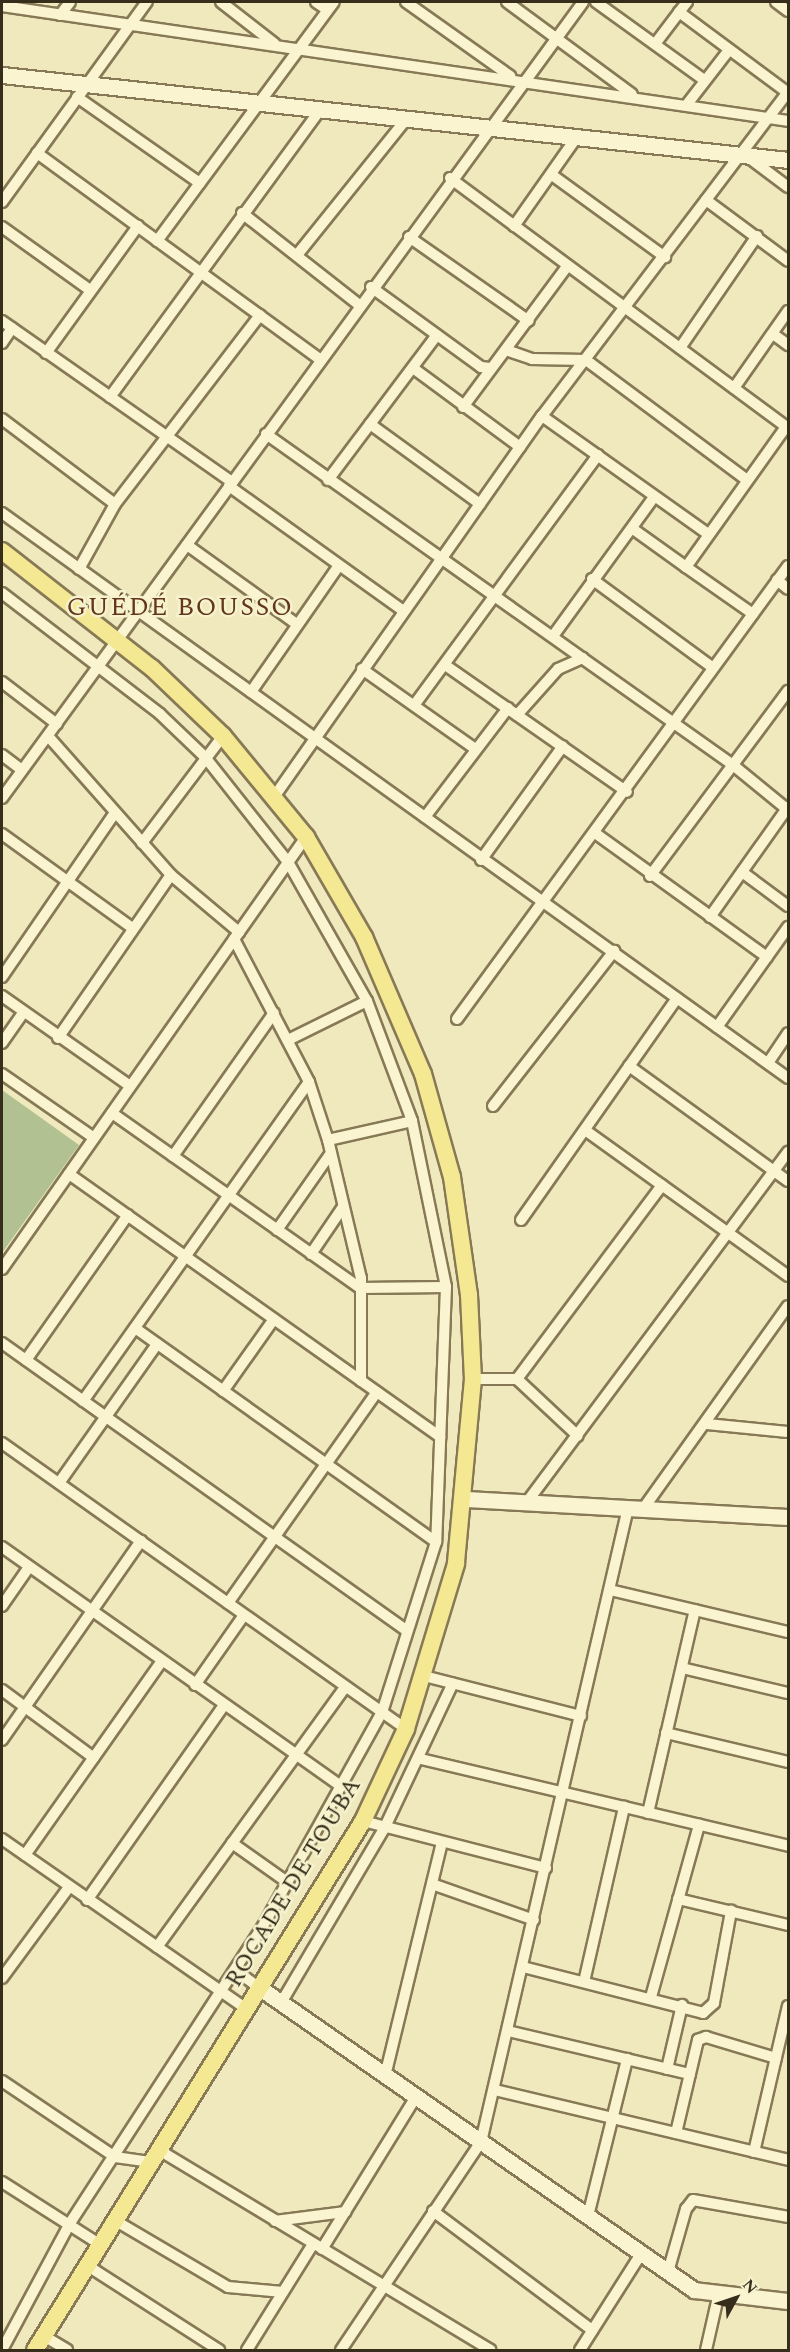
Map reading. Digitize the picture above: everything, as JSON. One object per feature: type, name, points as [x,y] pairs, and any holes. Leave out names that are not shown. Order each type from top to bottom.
[{"type":"main road","points":[[2,75],[87,82],[789,160]]},
{"type":"main road","name":"ROCADE DE TOUBA","points":[[2,551],[119,640],[224,736],[306,837],[364,937],[423,1074],[463,1240],[473,1379],[465,1498],[456,1564],[424,1676],[405,1729],[363,1821],[39,2343]]},
{"type":"main road","points":[[465,1498],[789,1517]]},
{"type":"main road","points":[[260,1988],[694,2290],[789,2301]]},
{"type":"street","points":[[60,15],[70,2]]},
{"type":"street","points":[[2,202],[147,2]]},
{"type":"street","points":[[221,2],[276,45]]},
{"type":"street","points":[[157,241],[303,48],[331,6],[316,2]]},
{"type":"street","points":[[406,2],[518,79]]},
{"type":"street","points":[[507,2],[634,96]]},
{"type":"street","points":[[2,798],[140,611],[358,304],[489,128],[518,79],[556,38],[583,2]]},
{"type":"street","points":[[596,2],[705,80]]},
{"type":"street","points":[[655,44],[687,2]]},
{"type":"street","points":[[776,2],[789,11]]},
{"type":"street","points":[[2,6],[21,5],[60,15],[688,103],[789,121]]},
{"type":"street","points":[[274,797],[317,742],[402,610],[442,561],[542,416],[665,257],[706,200],[743,156],[788,92],[679,12]]},
{"type":"street","points":[[688,103],[729,50]]},
{"type":"street","points":[[77,97],[200,183]]},
{"type":"street","points":[[110,397],[242,213],[321,109]]},
{"type":"street","points":[[297,255],[407,118]]},
{"type":"street","points":[[514,226],[552,176],[576,138]]},
{"type":"street","points":[[37,153],[319,359]]},
{"type":"street","points":[[743,156],[789,188]]},
{"type":"street","points":[[552,176],[665,257]]},
{"type":"street","points":[[450,178],[566,268],[680,348],[787,428],[686,567]]},
{"type":"street","points":[[706,200],[789,261]]},
{"type":"street","points":[[242,213],[358,304]]},
{"type":"street","points":[[46,352],[138,226]]},
{"type":"street","points":[[2,227],[90,290]]},
{"type":"street","points":[[680,348],[757,236]]},
{"type":"street","points":[[409,237],[529,321]]},
{"type":"street","points":[[463,407],[490,368],[529,321],[566,268]]},
{"type":"street","points":[[371,287],[481,367],[490,368]]},
{"type":"street","points":[[734,388],[789,311]]},
{"type":"street","points":[[79,569],[115,504],[260,315]]},
{"type":"street","points":[[2,321],[165,436],[338,567],[402,610]]},
{"type":"street","points":[[2,343],[12,328]]},
{"type":"street","points":[[773,334],[789,345]]},
{"type":"street","points":[[328,480],[437,335]]},
{"type":"street","points":[[506,350],[532,359],[586,360],[747,480]]},
{"type":"street","points":[[413,368],[520,447]]},
{"type":"street","points":[[542,416],[708,534]]},
{"type":"street","points":[[2,419],[115,504]]},
{"type":"street","points":[[370,424],[480,504]]},
{"type":"street","points":[[266,434],[442,561],[671,720],[788,809],[710,917]]},
{"type":"street","points":[[415,704],[448,667],[598,455]]},
{"type":"street","points":[[553,636],[592,579],[633,529],[654,497]]},
{"type":"street","points":[[2,513],[140,611],[317,742],[425,817],[481,860],[614,951],[789,1078]]},
{"type":"street","points":[[633,529],[753,614]]},
{"type":"street","points":[[187,545],[295,622]]},
{"type":"street","points":[[457,1018],[627,792],[671,720],[789,566]]},
{"type":"street","points":[[251,692],[295,622],[338,567]]},
{"type":"street","points":[[592,579],[713,668]]},
{"type":"street","points":[[777,580],[789,589]]},
{"type":"street","points":[[2,593],[101,664],[205,757],[288,862],[367,1001],[412,1121],[446,1287],[436,1542],[381,1712],[287,1882],[235,1970],[69,2225],[6,2331],[2,2350]]},
{"type":"street","points":[[425,817],[474,748],[558,669],[583,658]]},
{"type":"street","points":[[448,667],[627,792]]},
{"type":"street","points":[[362,669],[415,704],[474,748]]},
{"type":"street","points":[[2,682],[57,724]]},
{"type":"street","points":[[650,876],[789,691]]},
{"type":"street","points":[[48,736],[114,814],[171,875],[236,936],[309,1082],[328,1140],[360,1288],[361,1381]]},
{"type":"street","points":[[142,843],[205,757],[224,736]]},
{"type":"street","points":[[481,860],[563,746]]},
{"type":"street","points":[[2,755],[22,770]]},
{"type":"street","points":[[2,977],[66,880],[114,814]]},
{"type":"street","points":[[2,834],[131,927]]},
{"type":"street","points":[[595,834],[650,876],[767,957]]},
{"type":"street","points":[[2,1269],[306,837]]},
{"type":"street","points":[[742,872],[789,906]]},
{"type":"street","points":[[58,1038],[131,927],[171,875]]},
{"type":"street","points":[[717,1027],[789,927]]},
{"type":"street","points":[[493,1106],[614,951]]},
{"type":"street","points":[[2,996],[58,1038],[130,1086]]},
{"type":"street","points":[[521,1220],[677,998]]},
{"type":"street","points":[[288,1040],[367,1001]]},
{"type":"street","points":[[2,1042],[23,1013]]},
{"type":"street","points":[[173,1156],[274,1013]]},
{"type":"street","points":[[768,1063],[789,1033]]},
{"type":"street","points":[[629,1066],[789,1180]]},
{"type":"street","points":[[2,1074],[94,1138]]},
{"type":"street","points":[[83,1401],[309,1082]]},
{"type":"street","points":[[112,1113],[360,1288],[446,1287]]},
{"type":"street","points":[[328,1140],[412,1121]]},
{"type":"street","points":[[585,1130],[789,1276]]},
{"type":"street","points":[[527,1502],[578,1437],[789,1152]]},
{"type":"street","points":[[277,1230],[331,1153]]},
{"type":"street","points":[[69,1173],[440,1437]]},
{"type":"street","points":[[517,1379],[662,1185]]},
{"type":"street","points":[[311,1254],[344,1207]]},
{"type":"street","points":[[26,1360],[128,1215]]},
{"type":"street","points":[[341,2350],[382,2285],[481,2142],[610,1590],[636,1508],[707,1424],[789,1306]]},
{"type":"street","points":[[223,1391],[274,1319]]},
{"type":"street","points":[[135,1328],[436,1542]]},
{"type":"street","points":[[2,1343],[407,1631]]},
{"type":"street","points":[[59,1483],[157,1344]]},
{"type":"street","points":[[473,1379],[517,1379],[578,1437]]},
{"type":"street","points":[[228,1603],[377,1392]]},
{"type":"street","points":[[707,1424],[789,1432]]},
{"type":"street","points":[[2,1443],[405,1729]]},
{"type":"street","points":[[2,1740],[141,1541]]},
{"type":"street","points":[[2,1547],[294,1757],[340,1785]]},
{"type":"street","points":[[2,1606],[29,1567]]},
{"type":"street","points":[[610,1590],[789,1632]]},
{"type":"street","points":[[648,1813],[695,1610]]},
{"type":"street","points":[[195,1685],[244,1615]]},
{"type":"street","points":[[25,1856],[162,1661]]},
{"type":"street","points":[[682,1668],[789,1693]]},
{"type":"street","points":[[424,1676],[581,1716]]},
{"type":"street","points":[[281,2003],[384,1830],[421,1759],[453,1683]]},
{"type":"street","points":[[157,1947],[345,1687]]},
{"type":"street","points":[[2,1690],[94,1758]]},
{"type":"street","points":[[87,1900],[224,1705]]},
{"type":"street","points":[[666,1733],[789,1762]]},
{"type":"street","points":[[421,1759],[789,1846]]},
{"type":"street","points":[[584,1982],[624,1807]]},
{"type":"street","points":[[363,1821],[384,1830],[546,1868]]},
{"type":"street","points":[[651,1997],[699,1825]]},
{"type":"street","points":[[3,1842],[247,2009]]},
{"type":"street","points":[[232,1843],[287,1882]]},
{"type":"street","points":[[385,2076],[442,1843]]},
{"type":"street","points":[[432,1884],[534,1920]]},
{"type":"street","points":[[2,1978],[69,1887]]},
{"type":"street","points":[[678,1899],[789,1925]]},
{"type":"street","points":[[523,1967],[651,1997],[703,2013],[714,2003],[731,1911]]},
{"type":"street","points":[[235,1970],[260,1988]]},
{"type":"street","points":[[667,2069],[682,2005]]},
{"type":"street","points":[[754,2151],[788,2006]]},
{"type":"street","points":[[508,2031],[690,2074]]},
{"type":"street","points":[[676,2133],[694,2046],[706,2037],[776,2058]]},
{"type":"street","points":[[588,2216],[627,2059]]},
{"type":"street","points":[[2,2081],[115,2157],[156,2156],[275,2221],[490,2350]]},
{"type":"street","points":[[495,2090],[789,2160]]},
{"type":"street","points":[[247,2350],[283,2292],[345,2212],[416,2097]]},
{"type":"street","points":[[2,2182],[101,2246]]},
{"type":"street","points":[[668,2272],[686,2209],[693,2200],[789,2217]]},
{"type":"street","points":[[433,2211],[592,2330]]},
{"type":"street","points":[[275,2221],[345,2212]]},
{"type":"street","points":[[116,2221],[228,2287],[283,2292]]},
{"type":"street","points":[[581,2350],[641,2254]]},
{"type":"street","points":[[88,2266],[219,2350]]},
{"type":"street","points":[[706,2350],[719,2293]]},
{"type":"street","points":[[39,2343],[67,2350]]},
{"type":"green space","points":[[2,1090],[79,1145],[2,1253]]},
{"type":"district","name":"GUÉDÉ BOUSSO","points":[[180,608]]}]
